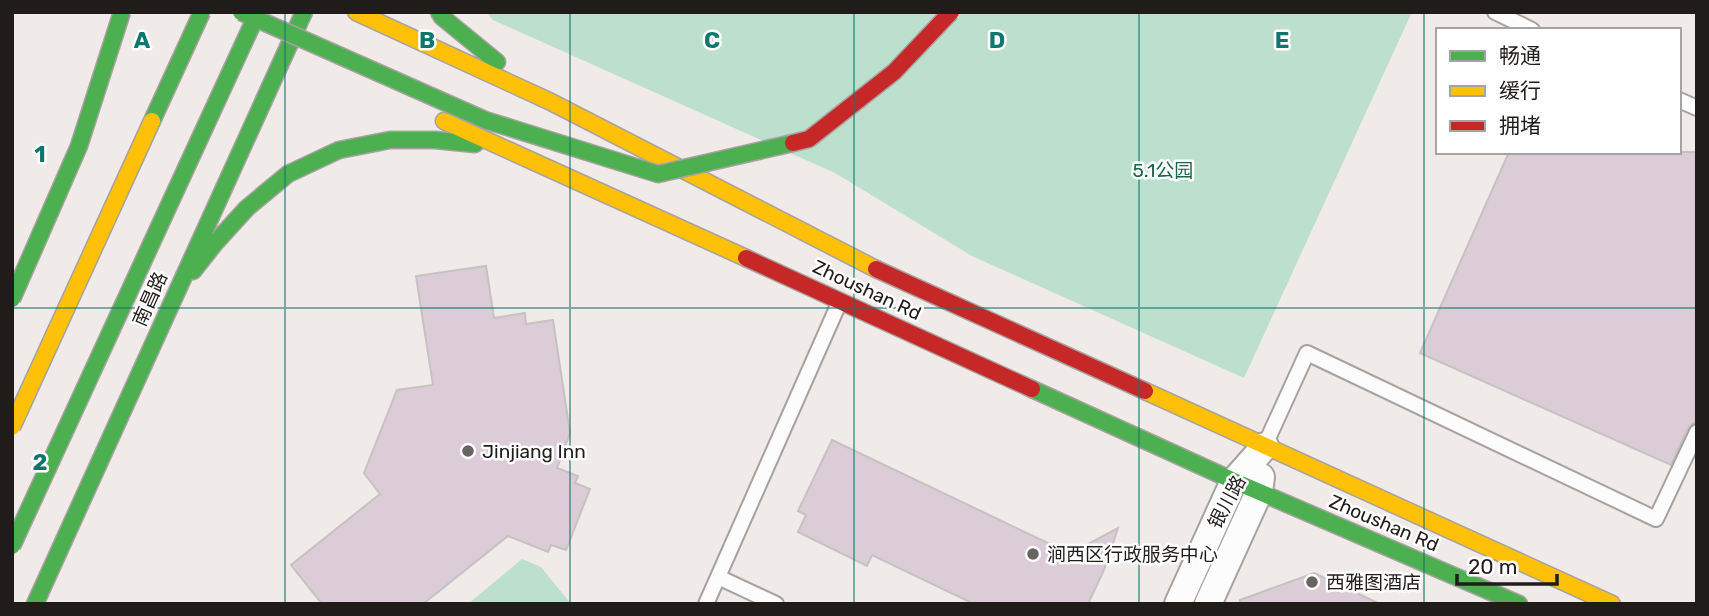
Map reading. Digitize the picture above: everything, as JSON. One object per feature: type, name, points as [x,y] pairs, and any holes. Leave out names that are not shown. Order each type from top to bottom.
[{"type":"main road","points":[[12,299],[79,146],[122,12]]},
{"type":"main road","points":[[12,289],[134,12]]},
{"type":"main road","name":"南昌路","points":[[12,546],[258,12]]},
{"type":"main road","name":"南昌路","points":[[35,604],[175,294],[280,47],[304,12]]},
{"type":"main road","name":"Zhoushan Rd","points":[[356,12],[551,102],[859,261],[1612,604]]},
{"type":"main road","points":[[439,12],[486,53],[551,102]]},
{"type":"main road","points":[[239,20],[485,120],[658,174],[809,139],[894,72],[951,12]]},
{"type":"main road","points":[[12,427],[204,14]]},
{"type":"main road","points":[[239,20],[280,47]]},
{"type":"main road","name":"Zhoushan Rd","points":[[426,113],[1234,481],[1519,604]]},
{"type":"main road","points":[[175,294],[247,208],[288,174],[340,150],[390,140],[435,140],[502,148]]},
{"type":"street","name":"银川路","points":[[1178,604],[1234,481],[1265,446]]},
{"type":"street","name":"银川路","points":[[1208,604],[1259,492],[1265,446]]},
{"type":"lane","points":[[1495,12],[1528,28]]},
{"type":"lane","points":[[1681,101],[1697,108]]},
{"type":"lane","points":[[706,604],[840,301]]},
{"type":"lane","points":[[1265,446],[1307,353],[1656,519],[1697,432]]},
{"type":"lane","points":[[718,577],[776,604]]},
{"type":"green space","name":"5.1公园","points":[[486,12],[1412,12],[1244,378],[972,256],[835,173],[493,20]]},
{"type":"green space","points":[[522,559],[541,567],[571,604],[468,604]]},
{"type":"building","points":[[1697,152],[1697,422],[1688,428],[1671,465],[1420,353],[1508,154]]},
{"type":"building","name":"Jinjiang Inn","points":[[486,266],[494,318],[525,313],[526,324],[553,320],[570,433],[557,468],[578,476],[575,483],[590,489],[566,550],[551,545],[548,552],[508,536],[423,604],[322,604],[291,565],[380,494],[364,473],[397,390],[433,385],[416,276]]},
{"type":"building","points":[[832,440],[1073,555],[1118,528],[1104,570],[1088,604],[974,604],[872,555],[867,566],[798,532],[806,515],[798,511]]},
{"type":"building","name":"西雅图酒店","points":[[1314,573],[1380,604],[1240,604],[1240,600]]},
{"type":"traffic: fast","points":[[12,299],[79,146],[122,12]]},
{"type":"traffic: fast","points":[[152,121],[202,12]]},
{"type":"traffic: fast","points":[[241,12],[485,120],[658,174],[793,143]]},
{"type":"traffic: fast","points":[[12,546],[258,12]]},
{"type":"traffic: fast","points":[[35,604],[304,12]]},
{"type":"traffic: fast","points":[[439,12],[497,62]]},
{"type":"traffic: fast","points":[[193,271],[247,208],[288,174],[339,150],[390,140],[435,140],[475,144]]},
{"type":"traffic: fast","points":[[1032,389],[1234,481],[1519,604]]},
{"type":"traffic: slow","points":[[356,12],[551,102],[876,269]]},
{"type":"traffic: slow","points":[[12,427],[152,121]]},
{"type":"traffic: slow","points":[[444,121],[746,258]]},
{"type":"traffic: slow","points":[[1145,391],[1612,604]]},
{"type":"traffic: jam","points":[[793,143],[809,139],[894,72],[951,12]]},
{"type":"traffic: jam","points":[[746,258],[1032,389]]},
{"type":"traffic: jam","points":[[876,269],[1145,391]]},
{"type":"place","name":"Jinjiang Inn","points":[[468,451]]},
{"type":"place","name":"涧西区行政服务中心","points":[[1033,554]]},
{"type":"place","name":"西雅图酒店","points":[[1312,582]]}]
